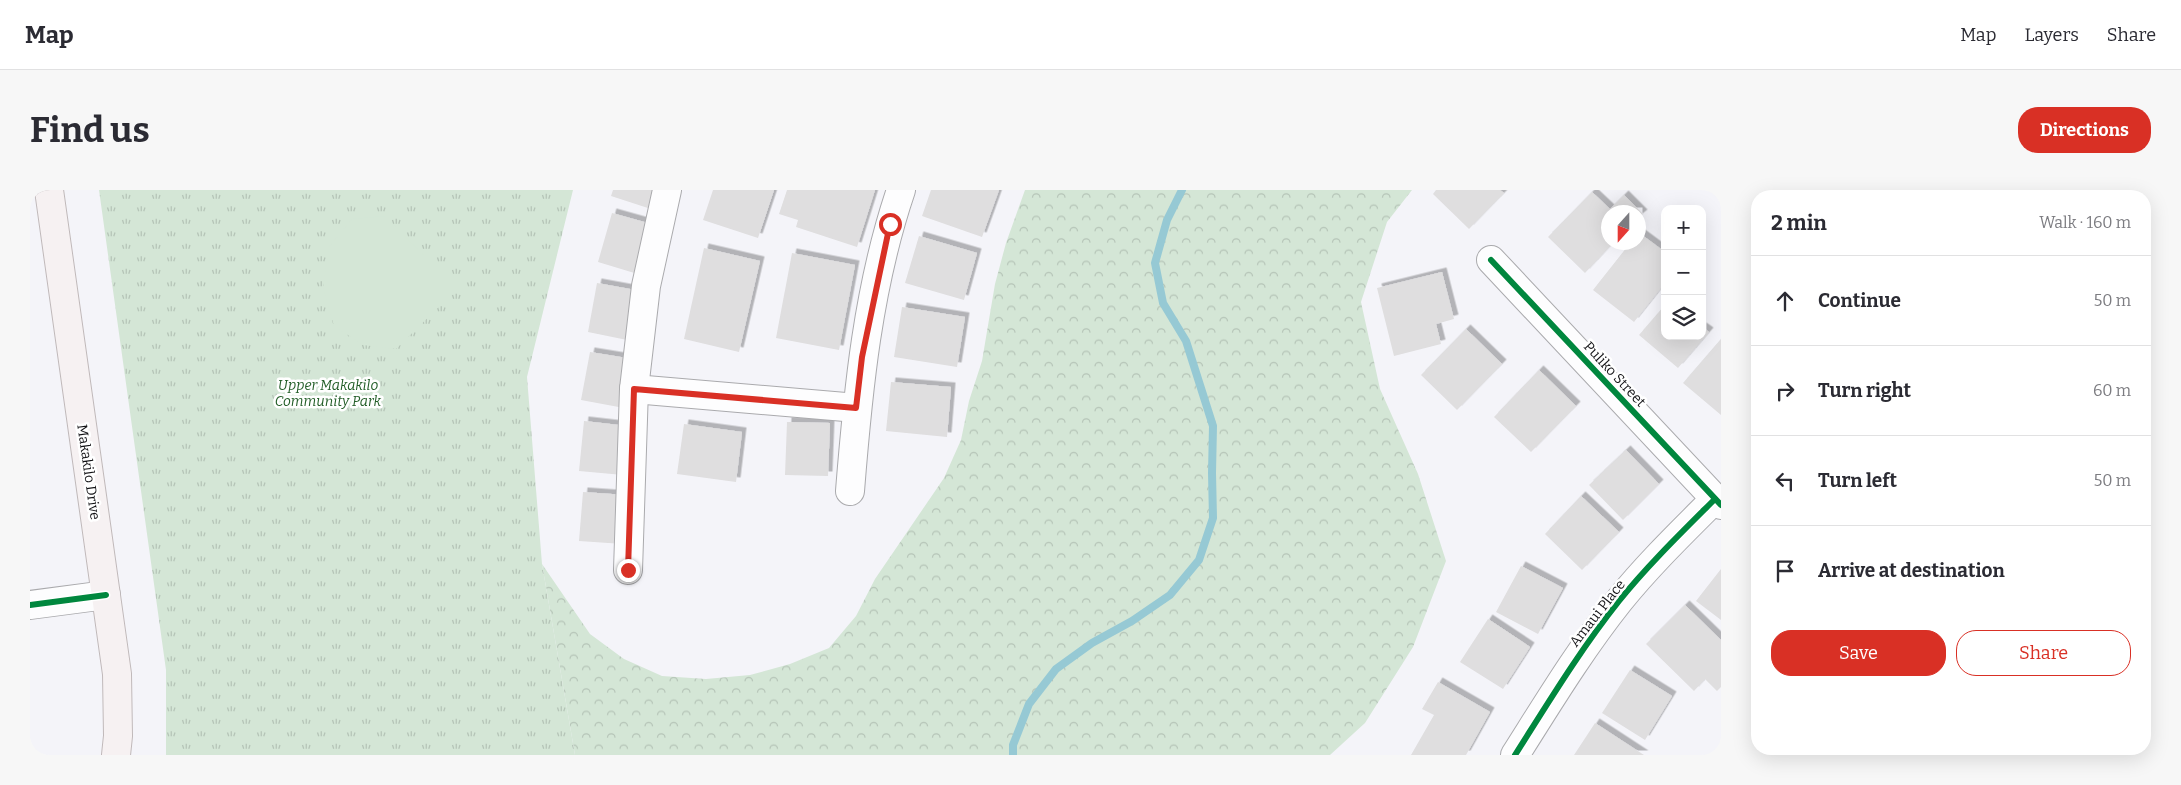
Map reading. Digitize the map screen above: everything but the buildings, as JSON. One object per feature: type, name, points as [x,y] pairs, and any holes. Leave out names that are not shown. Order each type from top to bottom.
[{"type":"main road","name":"Makakilo Drive","points":[[49,190],[116,674],[118,736],[116,755]]},
{"type":"street","points":[[628,570],[634,389],[646,286],[667,190]]},
{"type":"street","points":[[850,492],[856,408],[864,347],[890,224],[901,190]]},
{"type":"street","name":"Puliko Street","points":[[1491,260],[1718,502]]},
{"type":"street","points":[[634,389],[856,408]]},
{"type":"street","name":"Amaui Place","points":[[1515,755],[1577,658],[1620,601],[1667,548],[1718,502]]},
{"type":"street","points":[[30,605],[106,595]]},
{"type":"green space","name":"Upper Makakilo Community Park","points":[[99,190],[573,190],[527,377],[542,564],[575,755],[166,755],[166,670]]},
{"type":"green space","points":[[1025,190],[1412,190],[1387,222],[1361,302],[1380,389],[1418,474],[1446,561],[1413,647],[1365,723],[1330,755],[575,755],[542,564],[590,634],[624,659],[662,676],[706,679],[750,675],[790,664],[829,648],[856,616],[875,579],[944,478],[961,440],[969,401],[982,361],[995,284],[1006,243]]},
{"type":"green space","points":[[385,216],[457,289],[396,349],[363,345],[334,326],[323,288],[329,247],[352,219]]},
{"type":"waterway","points":[[1013,755],[1013,745],[1029,704],[1056,669],[1092,643],[1132,621],[1170,595],[1199,560],[1213,518],[1213,426],[1186,341],[1163,303],[1155,263],[1167,220],[1182,190]]},
{"type":"cycle path","points":[[1491,260],[1721,505]]},
{"type":"cycle path","points":[[1515,755],[1552,696],[1619,601],[1653,562],[1715,499]]},
{"type":"cycle path","points":[[30,605],[106,595]]},
{"type":"route","points":[[628,570],[634,389],[856,408],[862,357],[890,224]]}]
